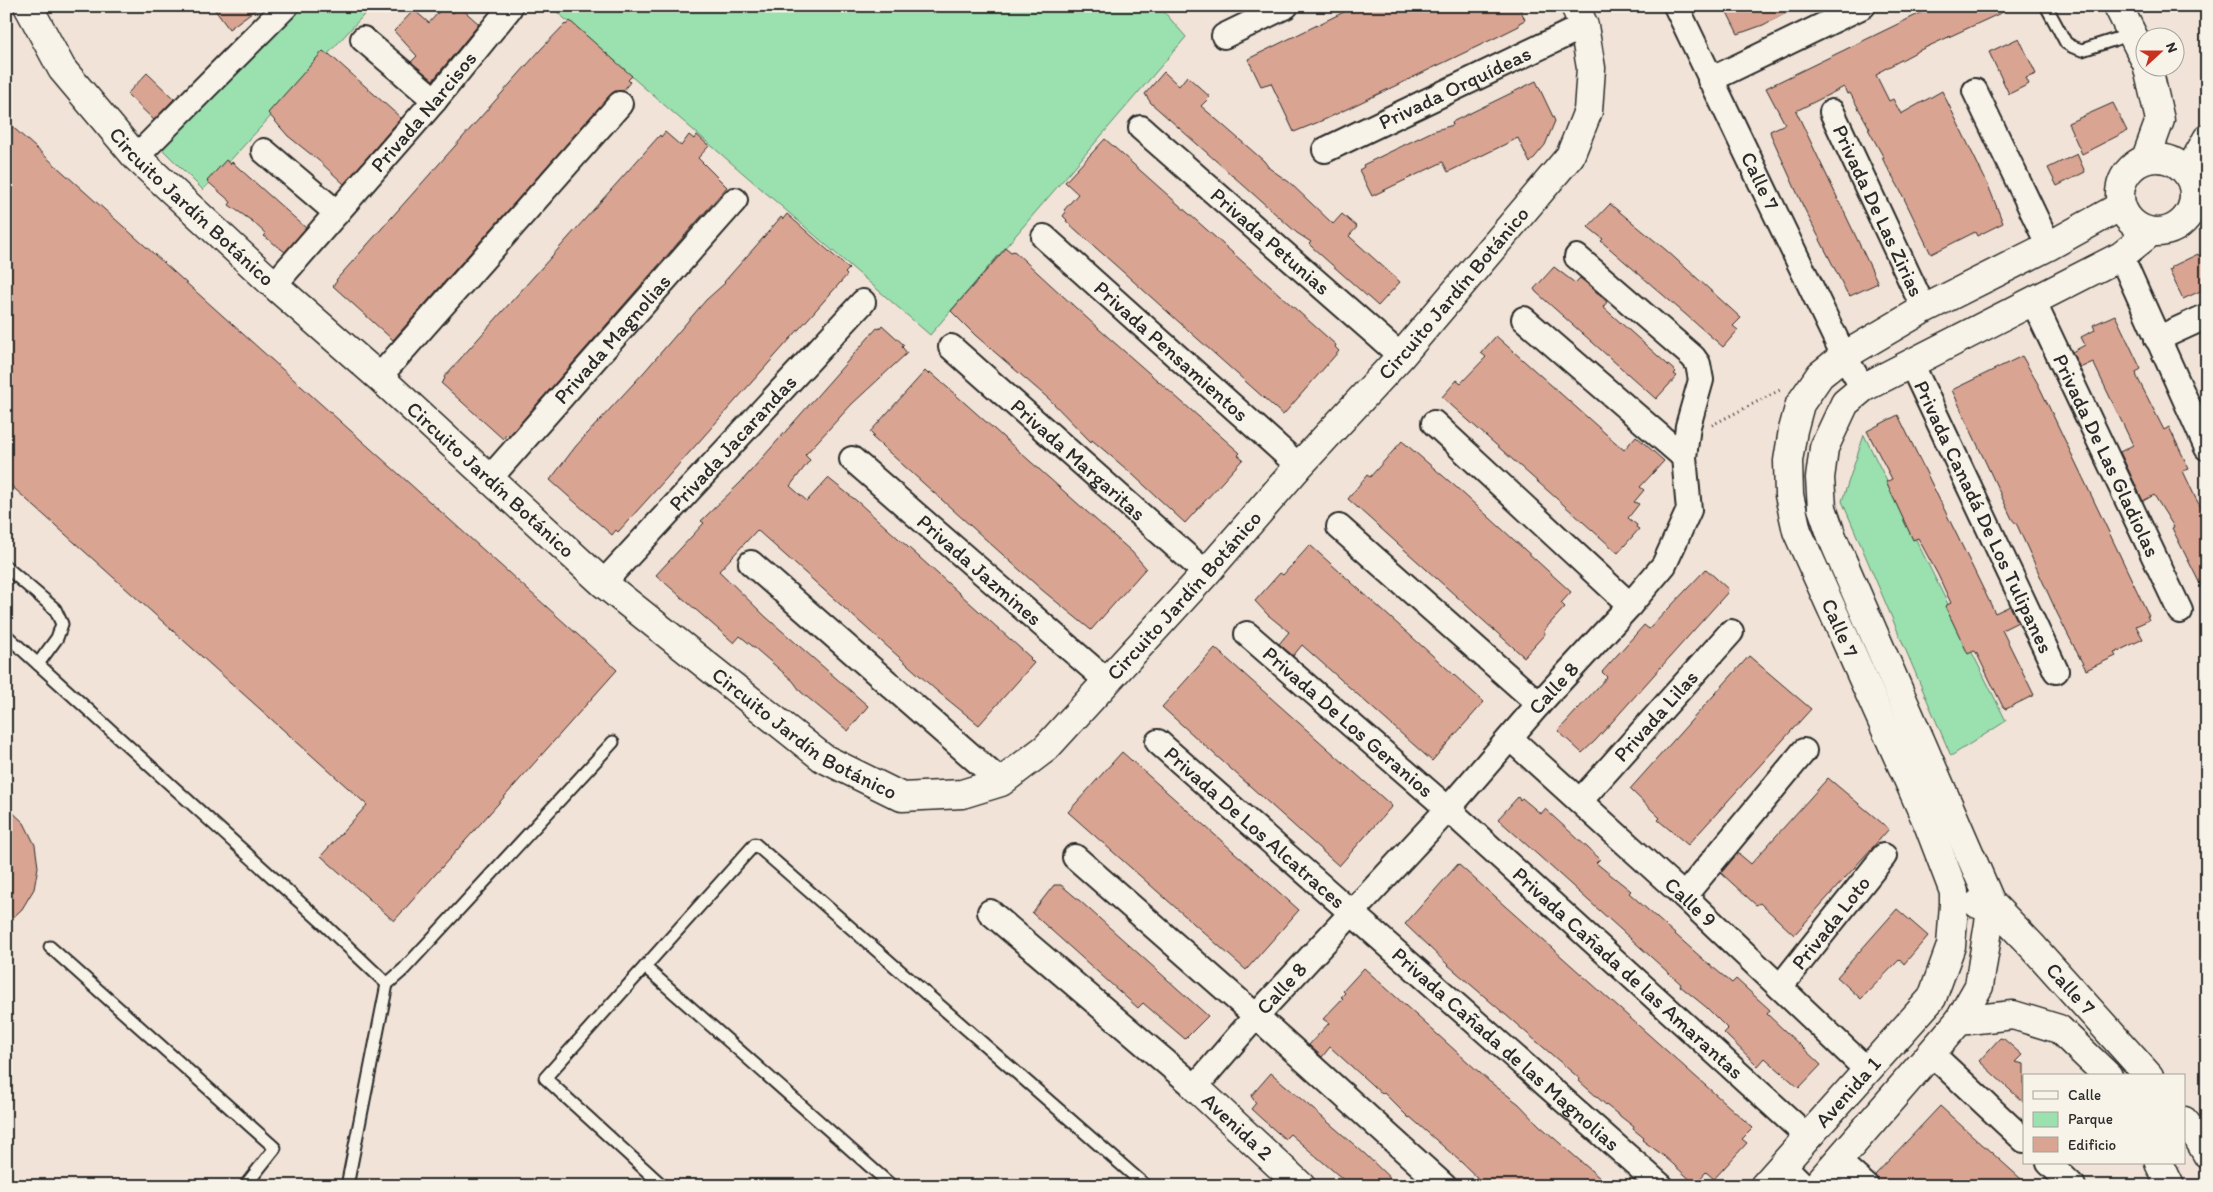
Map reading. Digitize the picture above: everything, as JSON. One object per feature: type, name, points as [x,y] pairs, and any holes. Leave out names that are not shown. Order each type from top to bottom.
[{"type":"main road","name":"Circuito Jardín Botánico","points":[[28,6],[62,69],[136,157],[274,285],[490,478],[603,584],[824,758],[902,797],[962,794],[1001,782],[1046,748],[1400,356],[1570,156],[1588,111],[1591,68],[1580,16]]},
{"type":"main road","points":[[2118,6],[2136,42]]},
{"type":"main road","points":[[2146,158],[2160,120],[2150,78]]},
{"type":"main road","points":[[2188,172],[2207,139]]},
{"type":"main road","points":[[2146,158],[2166,158],[2178,163],[2188,172],[2194,185],[2194,198],[2188,216],[2179,226],[2164,232],[2151,232],[2132,223],[2121,206],[2120,193],[2126,174],[2134,164],[2146,158]]},
{"type":"main road","points":[[1844,356],[1924,309],[2049,246],[2121,206]]},
{"type":"main road","points":[[1863,388],[2121,256],[2151,232]]},
{"type":"main road","name":"Calle 7","points":[[1844,356],[1820,375],[1800,404],[1788,461],[1789,495],[1797,531],[1928,824],[1954,892],[1951,946],[1932,998]]},
{"type":"main road","name":"Calle 7","points":[[1863,388],[1845,403],[1824,448],[1820,478],[1822,508],[1832,537],[1990,903],[2034,948],[2147,1074]]},
{"type":"main road","points":[[1954,904],[1990,903],[1979,986],[1959,1021]]},
{"type":"main road","name":"Avenida 1","points":[[1764,1186],[1932,998]]},
{"type":"main road","name":"Calle 7","points":[[1959,1021],[2013,1014],[2059,1029],[2106,1074]]},
{"type":"main road","name":"Avenida 1","points":[[1816,1186],[1959,1021]]},
{"type":"main road","name":"Avenida 2","points":[[1195,1087],[1301,1186]]},
{"type":"main road","points":[[2186,1123],[2198,1138],[2207,1154]]},
{"type":"main road","points":[[2159,1164],[2170,1186]]},
{"type":"street","points":[[136,157],[286,6]]},
{"type":"street","points":[[1224,36],[1286,6]]},
{"type":"street","name":"Calle 7","points":[[1676,6],[1844,356],[1863,388]]},
{"type":"street","points":[[1710,80],[1863,6]]},
{"type":"street","name":"Privada Narcisos","points":[[274,285],[435,100],[509,9]]},
{"type":"street","name":"Privada Orquídeas","points":[[1325,150],[1580,16]]},
{"type":"street","points":[[364,39],[435,100]]},
{"type":"street","points":[[1975,91],[2049,246]]},
{"type":"street","points":[[379,377],[620,104]]},
{"type":"street","name":"Privada De Las Zirias","points":[[1832,112],[1924,309]]},
{"type":"street","name":"Privada Petunias","points":[[1141,128],[1400,356]]},
{"type":"street","points":[[264,151],[336,213]]},
{"type":"street","name":"Privada Magnolias","points":[[490,478],[735,200]]},
{"type":"street","name":"Privada Pensamientos","points":[[1044,236],[1299,466]]},
{"type":"street","points":[[2121,256],[2207,448]]},
{"type":"street","name":"Calle 8","points":[[1195,1087],[1256,1016],[1448,810],[1539,704],[1630,605],[1664,565],[1686,520],[1689,500],[1684,457],[1688,426],[1701,380],[1698,364],[1693,356],[1577,257]]},
{"type":"street","name":"Privada De Las Gladiolas","points":[[2033,301],[2180,611]]},
{"type":"street","name":"Privada Jacarandas","points":[[603,584],[863,302]]},
{"type":"street","points":[[2157,339],[2207,316]]},
{"type":"street","points":[[1524,319],[1684,457]]},
{"type":"street","name":"Privada Margaritas","points":[[950,347],[1206,573]]},
{"type":"street","name":"Privada Canadá De Los Tulipanes","points":[[1911,363],[2056,671]]},
{"type":"street","points":[[1434,423],[1630,605]]},
{"type":"street","name":"Privada Jazmines","points":[[852,460],[1107,681]]},
{"type":"street","points":[[1339,527],[1539,704]]},
{"type":"street","points":[[751,563],[1001,782]]},
{"type":"street","name":"Privada Lilas","points":[[1580,801],[1731,632]]},
{"type":"street","name":"Privada De Los Geranios","points":[[1247,634],[1448,810]]},
{"type":"street","name":"Calle 9","points":[[1510,738],[1684,896],[1867,1070]]},
{"type":"street","name":"Privada De Los Alcatraces","points":[[1158,742],[1352,911]]},
{"type":"street","points":[[1684,896],[1804,751]]},
{"type":"street","name":"Privada Cañada de las Amarantas","points":[[1448,810],[1807,1136]]},
{"type":"street","name":"Privada Loto","points":[[1780,988],[1884,856]]},
{"type":"street","points":[[1075,857],[1256,1016],[1444,1186]]},
{"type":"street","name":"Privada Cañada de las Magnolias","points":[[1352,911],[1661,1186]]},
{"type":"street","points":[[990,912],[1195,1087]]},
{"type":"street","points":[[1931,1053],[2023,1139]]},
{"type":"street","points":[[1838,1161],[1866,1186]]},
{"type":"street","points":[[2050,1164],[2073,1186]]},
{"type":"street","points":[[1782,1166],[1804,1186]]},
{"type":"lane","points":[[2046,6],[2066,43],[2073,48],[2082,50],[2132,34]]},
{"type":"lane","points":[[6,567],[55,609],[62,624],[58,638],[38,664]]},
{"type":"lane","points":[[6,635],[326,925],[387,984]]},
{"type":"lane","points":[[347,1186],[387,984],[403,970],[613,742]]},
{"type":"lane","points":[[663,1186],[545,1078],[755,844],[1146,1186]]},
{"type":"lane","points":[[50,947],[275,1148],[245,1186]]},
{"type":"lane","points":[[645,967],[892,1186]]},
{"type":"path","points":[[1688,426],[1710,426],[1783,389]]},
{"type":"green space","points":[[280,6],[372,6],[203,190],[158,145]]},
{"type":"green space","points":[[550,6],[1159,6],[1186,37],[930,335]]},
{"type":"green space","points":[[1864,435],[2006,721],[1951,756],[1842,501]]},
{"type":"building","points":[[212,6],[260,6],[229,29]]},
{"type":"building","points":[[444,6],[453,13],[460,7],[479,24],[433,80],[411,62],[417,56],[394,31],[414,10],[429,23]]},
{"type":"building","points":[[1356,6],[1474,6],[1477,11],[1492,6],[1519,6],[1525,20],[1519,23],[1519,26],[1491,40],[1326,119],[1294,132],[1271,83],[1261,86],[1248,59]]},
{"type":"building","points":[[1724,6],[1800,6],[1763,25],[1738,34]]},
{"type":"building","points":[[1935,6],[2016,6],[1918,51],[1876,75],[1889,101],[1893,99],[1901,114],[1942,91],[1988,185],[2003,223],[1977,236],[1975,232],[1931,254],[1868,129],[1870,129],[1850,93],[1847,94],[1844,87],[1796,111],[1878,283],[1850,296],[1803,206],[1771,135],[1770,131],[1785,124],[1766,88]]},
{"type":"building","points":[[570,21],[632,76],[628,80],[630,82],[623,91],[615,91],[610,95],[393,340],[333,286],[336,280],[542,48]]},
{"type":"building","points":[[2019,38],[2036,74],[2026,78],[2029,84],[2009,94],[1989,52]]},
{"type":"building","points":[[323,51],[329,54],[401,118],[344,184],[288,136],[268,113]]},
{"type":"building","points":[[1164,72],[1179,86],[1187,76],[1210,97],[1201,106],[1264,161],[1269,168],[1289,182],[1333,224],[1342,214],[1357,227],[1349,236],[1400,282],[1378,306],[1312,247],[1309,244],[1311,242],[1297,233],[1151,103],[1145,94]]},
{"type":"building","points":[[147,73],[174,99],[154,120],[127,94]]},
{"type":"building","points":[[1536,81],[1555,121],[1545,145],[1530,163],[1518,138],[1448,172],[1443,162],[1372,196],[1359,170],[1364,167],[1363,165],[1433,131],[1453,125],[1452,122]]},
{"type":"building","points":[[2113,103],[2127,131],[2082,154],[2068,123]]},
{"type":"building","points":[[6,121],[617,670],[394,921],[321,856],[367,805],[6,481]]},
{"type":"building","points":[[665,132],[681,146],[689,135],[694,139],[697,135],[709,146],[698,158],[727,187],[509,436],[507,434],[503,439],[441,383],[445,379],[444,377],[660,135],[661,137]]},
{"type":"building","points":[[1105,139],[1336,345],[1335,347],[1339,351],[1283,415],[1066,221],[1063,216],[1066,212],[1064,210],[1078,194],[1065,182]]},
{"type":"building","points":[[2077,154],[2085,172],[2057,186],[2048,168]]},
{"type":"building","points":[[226,160],[231,164],[232,162],[306,228],[285,252],[264,236],[266,234],[252,221],[229,205],[231,202],[207,181]]},
{"type":"building","points":[[1610,204],[1666,250],[1741,318],[1733,326],[1738,330],[1723,347],[1601,241],[1603,239],[1588,227]]},
{"type":"building","points":[[787,214],[849,269],[845,273],[847,275],[618,532],[616,530],[612,535],[550,480],[576,446],[645,371],[706,300],[725,283],[781,217],[783,219]]},
{"type":"building","points":[[1006,248],[1011,252],[1014,251],[1100,330],[1240,453],[1238,455],[1243,459],[1185,523],[1131,473],[1092,440],[1091,442],[1049,399],[975,335],[951,311]]},
{"type":"building","points":[[2198,254],[2199,256],[2202,254],[2207,265],[2207,288],[2183,299],[2169,270],[2172,269],[2171,267]]},
{"type":"building","points":[[1554,267],[1575,283],[1580,278],[1590,286],[1607,302],[1603,307],[1676,372],[1674,374],[1677,376],[1656,399],[1536,292],[1534,289]]},
{"type":"building","points":[[2115,315],[2141,369],[2136,372],[2137,377],[2164,430],[2169,427],[2189,469],[2183,471],[2207,517],[2207,598],[2172,528],[2174,527],[2154,495],[2143,501],[2120,452],[2133,445],[2093,362],[2080,368],[2072,352],[2085,345],[2081,337],[2095,330],[2093,325]]},
{"type":"building","points":[[882,325],[904,345],[902,347],[907,353],[852,404],[805,455],[810,460],[790,486],[807,501],[828,478],[858,502],[1031,658],[1034,663],[979,725],[937,691],[757,530],[719,571],[766,617],[868,706],[848,731],[801,692],[793,681],[740,636],[734,643],[656,575],[704,523],[701,521],[741,482],[877,328],[879,329]]},
{"type":"building","points":[[1496,336],[1624,450],[1636,436],[1664,461],[1640,487],[1644,490],[1634,502],[1639,504],[1628,518],[1639,529],[1618,553],[1442,397],[1457,380],[1461,383],[1486,357],[1481,353]]},
{"type":"building","points":[[2022,356],[2038,384],[2149,616],[2147,616],[2149,620],[2136,626],[2143,639],[2114,653],[2116,656],[2086,670],[2057,613],[2017,525],[2012,519],[1952,390]]},
{"type":"building","points":[[925,371],[928,374],[930,372],[1132,552],[1146,568],[1091,630],[1042,590],[872,437],[874,436],[870,432]]},
{"type":"building","points":[[1898,415],[1995,613],[2010,606],[2018,622],[2002,630],[2034,695],[2006,709],[2003,707],[1976,652],[1968,654],[1945,606],[1951,603],[1918,538],[1913,540],[1886,482],[1892,479],[1867,431]]},
{"type":"building","points":[[1402,441],[1456,487],[1571,592],[1561,603],[1565,607],[1544,630],[1545,634],[1524,657],[1348,499],[1367,475],[1370,477]]},
{"type":"building","points":[[1310,545],[1484,702],[1432,761],[1302,645],[1293,656],[1279,644],[1289,632],[1268,615],[1255,601],[1280,573],[1283,575]]},
{"type":"building","points":[[1706,569],[1728,589],[1727,593],[1595,741],[1582,753],[1558,731],[1607,677],[1602,672],[1644,625],[1649,629]]},
{"type":"building","points":[[1215,648],[1392,806],[1339,866],[1162,707]]},
{"type":"building","points":[[1749,656],[1811,709],[1688,845],[1658,820],[1660,818],[1630,789]]},
{"type":"building","points":[[1122,752],[1299,910],[1246,970],[1068,812]]},
{"type":"building","points":[[1828,778],[1889,829],[1794,935],[1760,903],[1756,905],[1721,873],[1738,853],[1751,864]]},
{"type":"building","points":[[1518,797],[1520,800],[1522,798],[1541,814],[1545,809],[1600,859],[1596,863],[1631,891],[1629,893],[1704,960],[1732,983],[1736,979],[1770,1010],[1767,1014],[1821,1065],[1799,1088],[1765,1058],[1758,1066],[1724,1033],[1728,1029],[1706,1007],[1680,986],[1681,984],[1498,819]]},
{"type":"building","points":[[6,806],[24,823],[35,845],[38,867],[34,889],[22,909],[6,924]]},
{"type":"building","points":[[1458,864],[1753,1128],[1742,1139],[1747,1143],[1714,1179],[1706,1172],[1695,1184],[1664,1156],[1642,1140],[1644,1138],[1633,1129],[1634,1127],[1606,1105],[1579,1081],[1580,1079],[1448,965],[1405,924]]},
{"type":"building","points":[[1054,885],[1061,885],[1080,901],[1208,1016],[1185,1039],[1143,1003],[1138,1008],[1032,913]]},
{"type":"building","points":[[1897,909],[1928,936],[1904,964],[1900,959],[1861,999],[1837,977]]},
{"type":"building","points":[[1364,968],[1609,1186],[1486,1186],[1409,1118],[1383,1092],[1382,1094],[1330,1047],[1322,1057],[1309,1045],[1329,1023],[1323,1019],[1343,998],[1341,997],[1345,993],[1343,991]]},
{"type":"building","points":[[2000,1038],[2004,1039],[2022,1055],[2015,1062],[2024,1064],[2023,1102],[1979,1061]]},
{"type":"building","points":[[1271,1073],[1365,1154],[1398,1186],[1365,1186],[1359,1180],[1354,1186],[1351,1186],[1290,1134],[1285,1139],[1263,1120],[1251,1109],[1256,1103],[1251,1096]]},
{"type":"building","points":[[1940,1106],[2029,1186],[1958,1186],[1951,1179],[1946,1186],[1879,1186],[1875,1175]]}]
